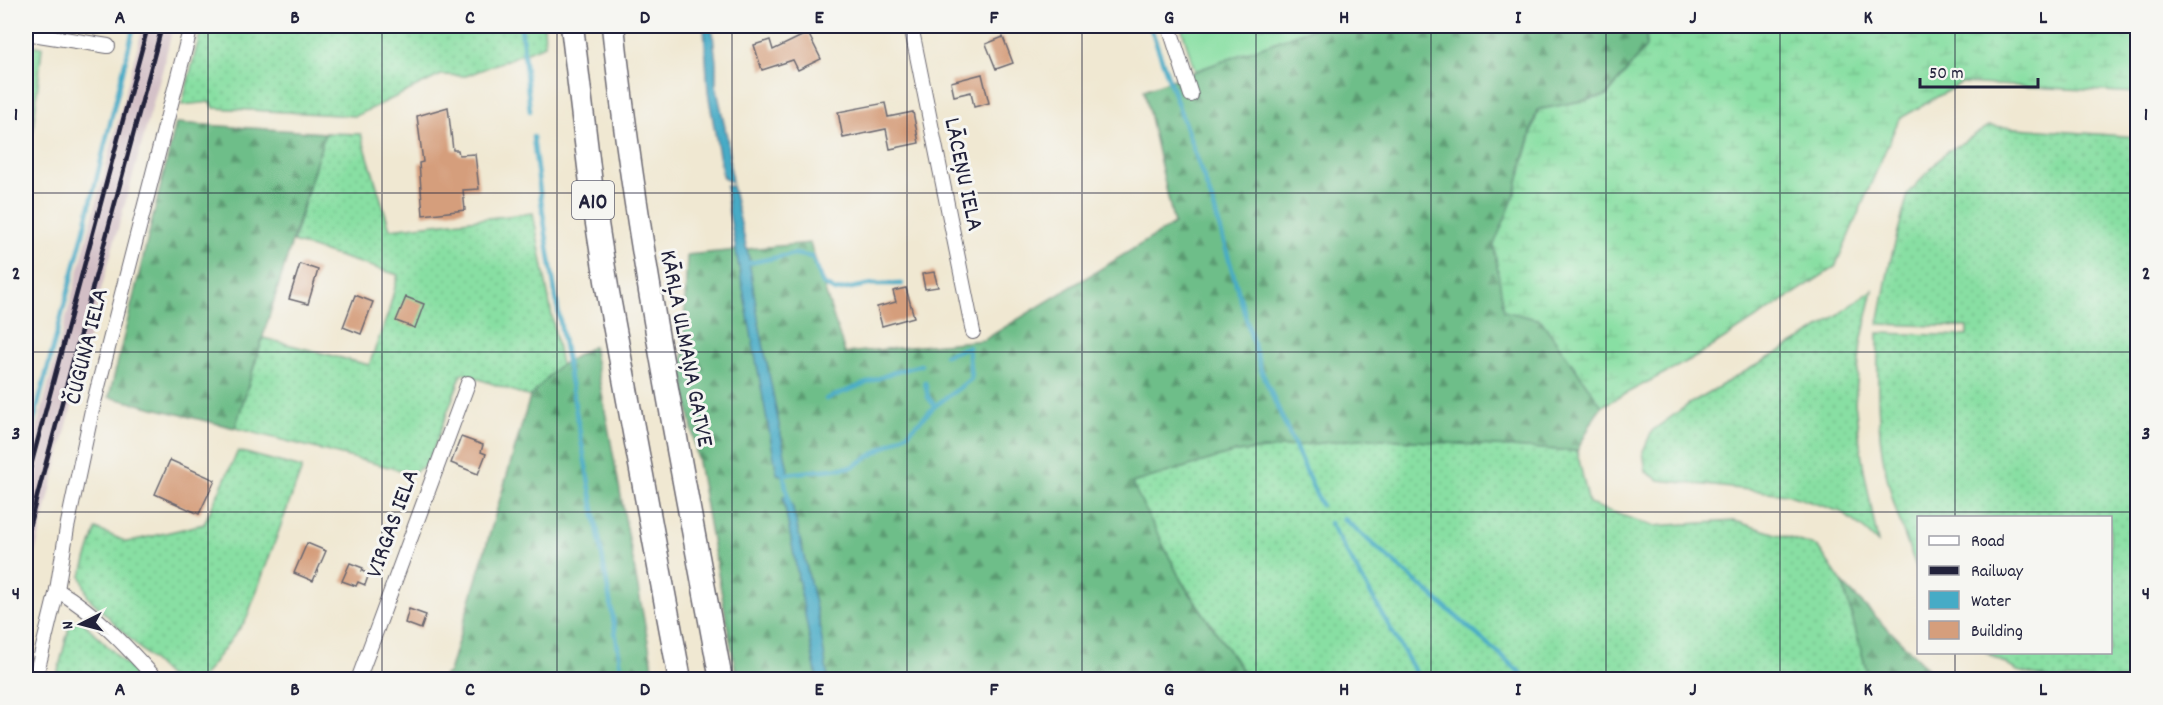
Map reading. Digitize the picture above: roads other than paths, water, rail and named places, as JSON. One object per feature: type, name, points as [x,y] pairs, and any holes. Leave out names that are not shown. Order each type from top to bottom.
[{"type":"highway","name":"A10","points":[[572,26],[589,169],[606,276],[680,680]]},
{"type":"highway","name":"KĀRĻA ULMAŅA GATVE","points":[[613,26],[623,122],[641,247],[721,680]]},
{"type":"street","name":"ČUGUNA IELA","points":[[35,680],[57,590],[66,528],[92,410],[191,26]]},
{"type":"street","name":"LĀCEŅU IELA","points":[[911,26],[973,332]]},
{"type":"street","points":[[1169,26],[1191,95]]},
{"type":"street","points":[[26,33],[108,46]]},
{"type":"street","name":"VIRGAS IELA","points":[[358,680],[468,383]]},
{"type":"street","points":[[57,590],[79,603],[126,646],[157,680]]},
{"type":"water","points":[[704,26],[712,26],[716,85],[727,137],[732,183],[723,178],[708,92]]},
{"type":"water","points":[[726,186],[732,186],[748,254],[758,318],[788,470],[783,476],[777,474]]},
{"type":"water","points":[[785,496],[792,504],[819,621],[828,679],[817,679],[783,497]]},
{"type":"waterway","points":[[26,450],[82,238],[134,26]]},
{"type":"waterway","points":[[521,26],[530,111]]},
{"type":"waterway","points":[[1150,26],[1213,204],[1261,370],[1321,505]]},
{"type":"waterway","points":[[533,137],[563,341],[623,680]]},
{"type":"waterway","points":[[744,264],[794,254],[812,257],[823,284],[835,291],[873,284],[902,284]]},
{"type":"waterway","points":[[26,259],[31,259]]},
{"type":"waterway","points":[[784,474],[852,467],[908,433],[935,406],[971,379],[968,347],[945,355]]},
{"type":"waterway","points":[[826,399],[892,373],[921,365]]},
{"type":"waterway","points":[[925,382],[928,397],[935,406]]},
{"type":"waterway","points":[[783,471],[789,504]]},
{"type":"waterway","points":[[1343,518],[1529,680]]},
{"type":"waterway","points":[[1330,523],[1420,680]]},
{"type":"railway","points":[[26,484],[148,26]]},
{"type":"railway","points":[[26,538],[162,26]]}]
